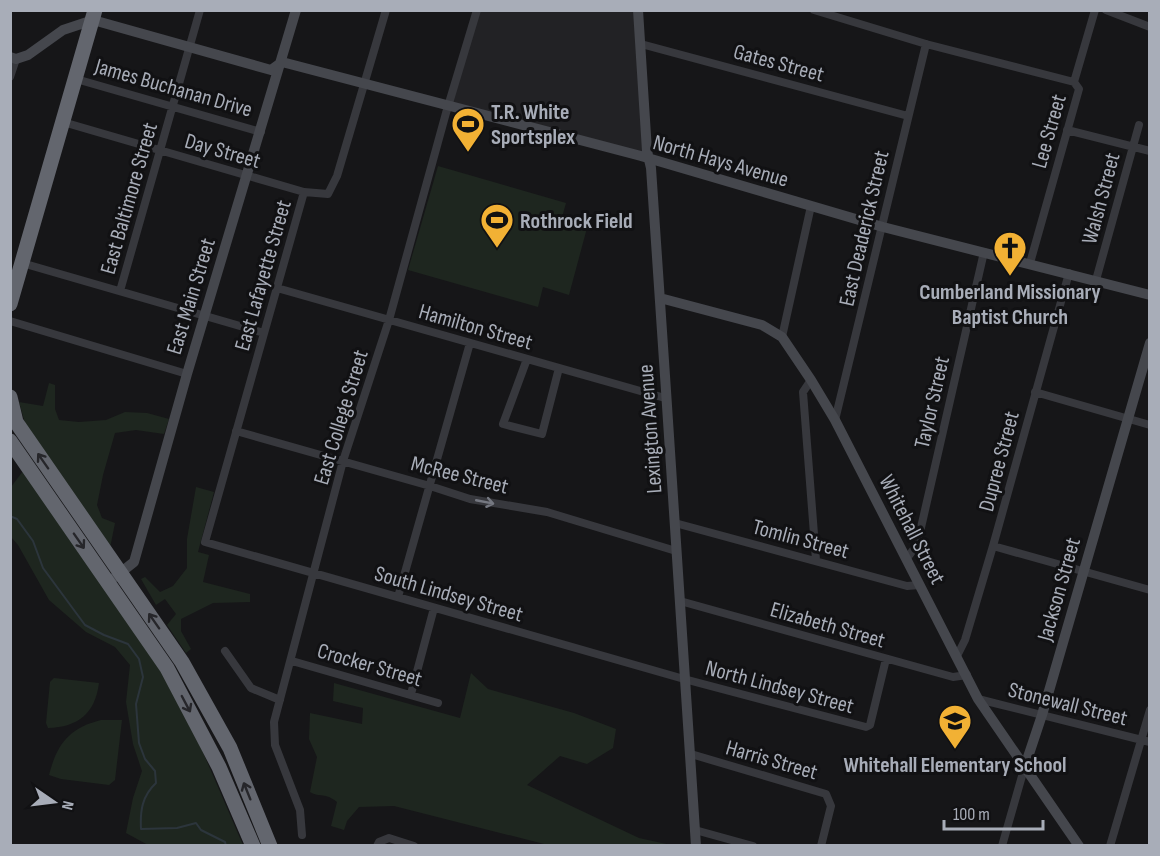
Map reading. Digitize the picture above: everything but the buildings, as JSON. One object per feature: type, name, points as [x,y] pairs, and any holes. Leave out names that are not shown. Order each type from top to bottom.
[{"type":"highway","points":[[10,304],[94,15]]},
{"type":"highway","points":[[10,397],[13,424],[182,662],[225,739],[270,846]]},
{"type":"highway","points":[[10,441],[15,453],[167,668],[219,767],[252,846]]},
{"type":"street","name":"East Baltimore Street","points":[[120,291],[200,10]]},
{"type":"street","name":"East Main Street","points":[[108,583],[134,562],[187,374],[297,10]]},
{"type":"street","name":"East Lafayette Street","points":[[205,543],[304,192],[328,194],[337,176],[386,10]]},
{"type":"street","name":"East College Street","points":[[302,835],[300,810],[275,745],[274,722],[292,661],[312,573],[343,461],[389,320],[477,10]]},
{"type":"street","name":"Lexington Avenue","points":[[638,10],[648,158],[651,168],[696,846]]},
{"type":"street","points":[[814,10],[926,44],[1074,82]]},
{"type":"street","name":"Lee Street","points":[[1030,263],[1079,89],[1074,82],[1095,10]]},
{"type":"street","points":[[1106,10],[1149,27]]},
{"type":"street","points":[[10,77],[13,58],[28,55],[63,30],[94,15],[189,47],[271,70],[282,62]]},
{"type":"street","name":"Gates Street","points":[[641,44],[908,116]]},
{"type":"street","name":"East Deaderick Street","points":[[835,420],[926,44]]},
{"type":"street","name":"North Hays Avenue","points":[[282,62],[648,158],[883,227],[1149,295]]},
{"type":"street","name":"James Buchanan Drive","points":[[76,80],[261,132]]},
{"type":"street","name":"Day Street","points":[[63,122],[304,192]]},
{"type":"street","name":"Walsh Street","points":[[1096,280],[1139,125]]},
{"type":"street","points":[[1067,130],[1149,151]]},
{"type":"street","points":[[782,337],[811,206]]},
{"type":"street","name":"Taylor Street","points":[[907,558],[916,545],[984,252]]},
{"type":"street","points":[[22,263],[264,333]]},
{"type":"street","name":"Dupree Street","points":[[957,656],[965,640],[993,546],[1069,273]]},
{"type":"street","name":"Hamilton Street","points":[[277,288],[665,398]]},
{"type":"street","name":"Whitehall Street","points":[[660,298],[762,325],[782,337],[835,420],[978,699],[1079,846]]},
{"type":"street","points":[[10,321],[187,374]]},
{"type":"street","points":[[398,597],[470,343]]},
{"type":"street","name":"Jackson Street","points":[[1002,846],[1042,716],[1149,343]]},
{"type":"street","points":[[526,359],[503,424],[542,434],[559,368]]},
{"type":"street","points":[[811,380],[803,392],[816,561]]},
{"type":"street","points":[[1035,392],[1149,425]]},
{"type":"street","name":"McRee Street","points":[[237,431],[430,486],[470,500],[547,512],[676,551]]},
{"type":"street","name":"Tomlin Street","points":[[675,524],[907,586],[919,585]]},
{"type":"street","name":"South Lindsey Street","points":[[205,543],[684,679]]},
{"type":"street","points":[[993,546],[1149,590]]},
{"type":"street","name":"Elizabeth Street","points":[[680,602],[953,677],[967,675]]},
{"type":"street","points":[[411,694],[434,608]]},
{"type":"street","points":[[225,651],[251,688],[280,700]]},
{"type":"street","name":"North Lindsey Street","points":[[684,679],[866,728],[870,725],[886,658]]},
{"type":"street","name":"Crocker Street","points":[[292,661],[438,703]]},
{"type":"street","name":"Stonewall Street","points":[[978,699],[1149,742]]},
{"type":"street","points":[[1110,846],[1149,710]]},
{"type":"street","name":"Harris Street","points":[[691,754],[826,794],[831,806],[821,846]]},
{"type":"street","points":[[695,830],[753,846]]},
{"type":"street","points":[[378,846],[379,842],[389,838],[414,846]]},
{"type":"shaded area","points":[[480,11],[635,11],[645,154],[452,103]]},
{"type":"shaded area","name":"Rothrock Field","points":[[438,166],[566,203],[561,221],[587,228],[569,295],[543,287],[538,307],[408,270]]},
{"type":"shaded area","points":[[49,383],[55,385],[55,409],[59,420],[79,422],[106,420],[125,412],[147,413],[169,419],[164,434],[136,430],[115,433],[97,505],[102,518],[115,523],[110,548],[25,423],[19,402],[43,406]]},
{"type":"shaded area","points":[[23,471],[162,673],[202,750],[243,845],[148,845],[126,833],[133,798],[142,771],[133,744],[126,702],[130,665],[115,647],[86,632],[49,600],[18,545],[11,537],[11,487]]},
{"type":"shaded area","points":[[196,487],[214,492],[198,552],[209,555],[203,582],[250,594],[250,602],[213,603],[181,619],[181,631],[191,649],[186,653],[167,625],[176,614],[165,599],[156,605],[141,579],[145,577],[160,592],[173,586],[187,568],[187,539]]},
{"type":"shaded area","points":[[471,673],[488,689],[574,713],[616,729],[613,748],[587,764],[560,756],[527,785],[639,838],[671,845],[548,845],[394,806],[359,807],[347,821],[344,830],[331,826],[337,802],[329,797],[310,792],[317,757],[309,739],[310,713],[362,724],[363,708],[333,701],[334,683],[460,718]]},
{"type":"shaded area","points":[[54,678],[99,683],[94,703],[83,717],[68,725],[48,728],[46,723],[50,682]]},
{"type":"shaded area","points":[[101,720],[122,720],[115,780],[109,785],[61,779],[49,775],[56,754],[66,739],[80,728]]},
{"type":"waterway","points":[[10,516],[17,519],[33,541],[43,568],[85,625],[128,644],[139,659],[143,677],[136,704],[139,743],[145,759],[155,771],[156,783],[143,804],[141,829],[177,828],[196,823],[201,830],[225,842],[226,846]]},
{"type":"place","name":"T.R. White Sportsplex","points":[[468,153]]},
{"type":"place","name":"Rothrock Field","points":[[497,249]]},
{"type":"place","name":"Cumberland Missionary Baptist Church","points":[[1010,277]]},
{"type":"place","name":"Whitehall Elementary School","points":[[955,750]]}]
